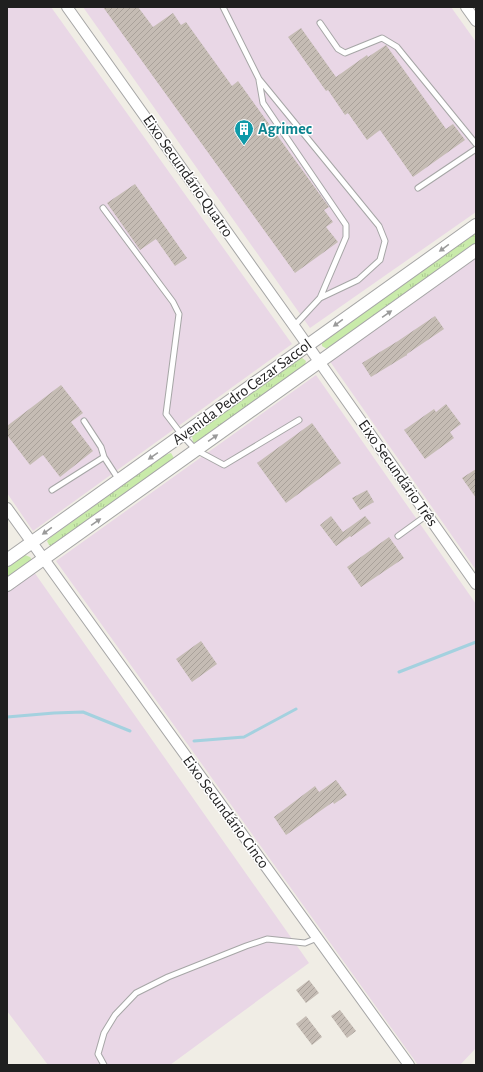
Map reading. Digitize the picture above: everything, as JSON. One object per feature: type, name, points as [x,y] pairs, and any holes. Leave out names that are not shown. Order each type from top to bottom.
[{"type":"street","name":"Eixo Secundário Quatro","points":[[67,7],[308,345]]},
{"type":"street","points":[[466,7],[476,21]]},
{"type":"street","name":"Avenida Pedro Cezar Saccol","points":[[7,560],[476,225]]},
{"type":"street","name":"Avenida Pedro Cezar Saccol","points":[[7,585],[476,250]]},
{"type":"street","name":"Eixo Secundário Três","points":[[308,345],[476,584]]},
{"type":"street","name":"Eixo Secundário Cinco","points":[[7,508],[408,1065]]},
{"type":"lane","points":[[223,7],[259,79],[379,226],[384,241],[380,260],[358,280],[320,298]]},
{"type":"lane","points":[[320,23],[338,49],[345,53],[382,38],[397,47],[476,144]]},
{"type":"lane","points":[[259,79],[263,103],[346,226],[346,238],[320,298],[294,326]]},
{"type":"lane","points":[[418,188],[476,149]]},
{"type":"lane","points":[[103,208],[173,302],[178,314],[166,414],[182,435],[196,450],[224,465],[299,420]]},
{"type":"lane","points":[[84,421],[101,446],[104,457],[119,480]]},
{"type":"lane","points":[[52,490],[104,457]]},
{"type":"lane","points":[[398,536],[427,515]]},
{"type":"lane","points":[[104,1065],[98,1054],[104,1033],[115,1015],[136,993],[168,976],[267,939],[305,943],[317,938]]},
{"type":"shaded area","points":[[7,7],[51,7],[292,344],[33,531],[7,493]]},
{"type":"shaded area","points":[[83,7],[451,7],[476,42],[476,212],[310,328]]},
{"type":"shaded area","points":[[476,257],[476,570],[329,360]]},
{"type":"shaded area","points":[[316,375],[476,604],[476,1048],[460,1065],[418,1065],[56,561]]},
{"type":"shaded area","points":[[34,572],[309,963],[170,1065],[48,1065],[7,1011],[7,592]]},
{"type":"green space","points":[[476,232],[476,244],[327,349],[322,346],[322,341]]},
{"type":"green space","points":[[301,357],[306,361],[305,365],[198,444],[193,442],[192,435]]},
{"type":"green space","points":[[171,453],[174,458],[173,463],[54,548],[49,545],[47,541],[51,537],[165,455]]},
{"type":"green space","points":[[25,555],[30,557],[32,560],[30,564],[7,581],[7,568]]},
{"type":"building","name":"Agrimec","points":[[103,7],[138,7],[153,27],[173,13],[181,25],[186,22],[232,86],[238,81],[329,207],[324,210],[333,222],[326,227],[338,242],[295,273]]},
{"type":"building","points":[[301,28],[336,77],[367,55],[368,57],[386,45],[446,129],[453,124],[465,140],[413,177],[380,130],[367,140],[348,113],[345,115],[328,90],[326,91],[288,37]]},
{"type":"building","points":[[135,184],[187,258],[175,266],[156,239],[140,250],[107,203]]},
{"type":"building","points":[[435,316],[444,329],[407,355],[371,377],[362,363]]},
{"type":"building","points":[[61,385],[83,413],[71,422],[93,451],[60,477],[43,455],[30,465],[7,435],[7,426]]},
{"type":"building","points":[[446,404],[461,424],[450,432],[454,438],[425,459],[404,430],[434,409],[436,412]]},
{"type":"building","points":[[312,423],[341,463],[286,503],[257,463]]},
{"type":"building","points":[[476,469],[476,498],[462,478]]},
{"type":"building","points":[[367,490],[374,502],[360,510],[352,498]]},
{"type":"building","points":[[331,516],[343,532],[365,516],[371,523],[336,546],[320,525]]},
{"type":"building","points":[[389,537],[404,558],[361,587],[347,567]]},
{"type":"building","points":[[201,641],[217,664],[192,682],[176,659]]},
{"type":"building","points":[[336,780],[347,795],[334,804],[333,802],[286,835],[274,817],[315,786],[319,792]]},
{"type":"building","points":[[309,980],[319,993],[306,1003],[296,990]]},
{"type":"building","points":[[340,1010],[356,1031],[347,1038],[331,1016]]},
{"type":"building","points":[[306,1016],[322,1037],[312,1045],[296,1024]]},
{"type":"waterway","points":[[399,672],[476,642]]},
{"type":"waterway","points":[[194,741],[244,737],[296,709]]},
{"type":"waterway","points":[[7,717],[83,712],[130,731]]},
{"type":"place","name":"Agrimec","points":[[244,146]]}]
